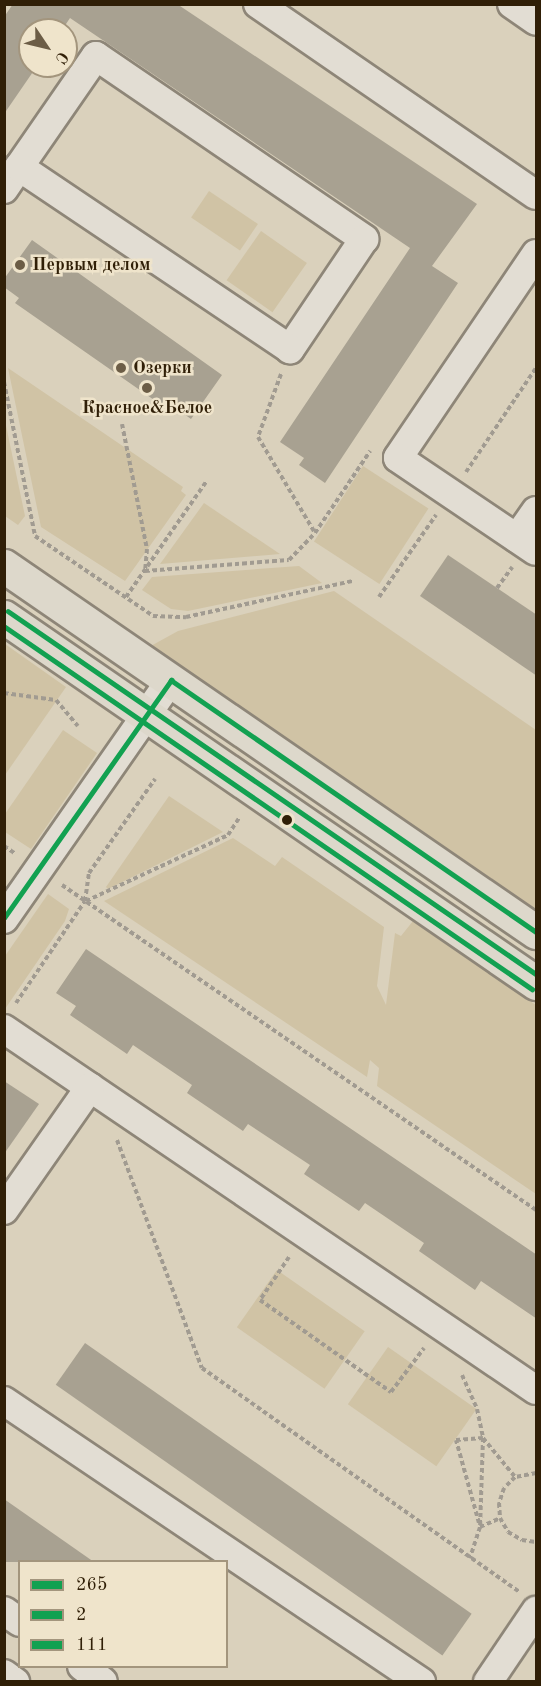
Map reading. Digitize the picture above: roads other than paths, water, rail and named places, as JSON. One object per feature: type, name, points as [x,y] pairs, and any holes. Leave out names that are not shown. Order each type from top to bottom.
[{"type":"main road","points":[[4,566],[537,932]]},
{"type":"main road","points":[[4,617],[537,983]]},
{"type":"street","points":[[258,4],[537,195]]},
{"type":"street","points":[[512,4],[537,21]]},
{"type":"street","points":[[96,56],[364,239],[290,349],[12,178],[96,56]]},
{"type":"street","points":[[537,254],[398,458],[527,544],[537,511]]},
{"type":"street","points":[[4,919],[13,890],[147,715],[171,680]]},
{"type":"street","points":[[8,1019],[90,1087],[537,1390]]},
{"type":"street","points":[[4,1210],[90,1087]]},
{"type":"street","points":[[4,1401],[421,1682]]},
{"type":"street","points":[[488,1682],[532,1604]]},
{"type":"street","points":[[4,1611],[18,1621]]},
{"type":"street","points":[[85,1668],[103,1682]]},
{"type":"street","points":[[4,1674],[15,1682]]},
{"type":"place","name":"Первым делом","points":[[20,265]]},
{"type":"place","name":"Озерки","points":[[121,368]]},
{"type":"place","name":"Красное&Белое","points":[[147,388]]}]
